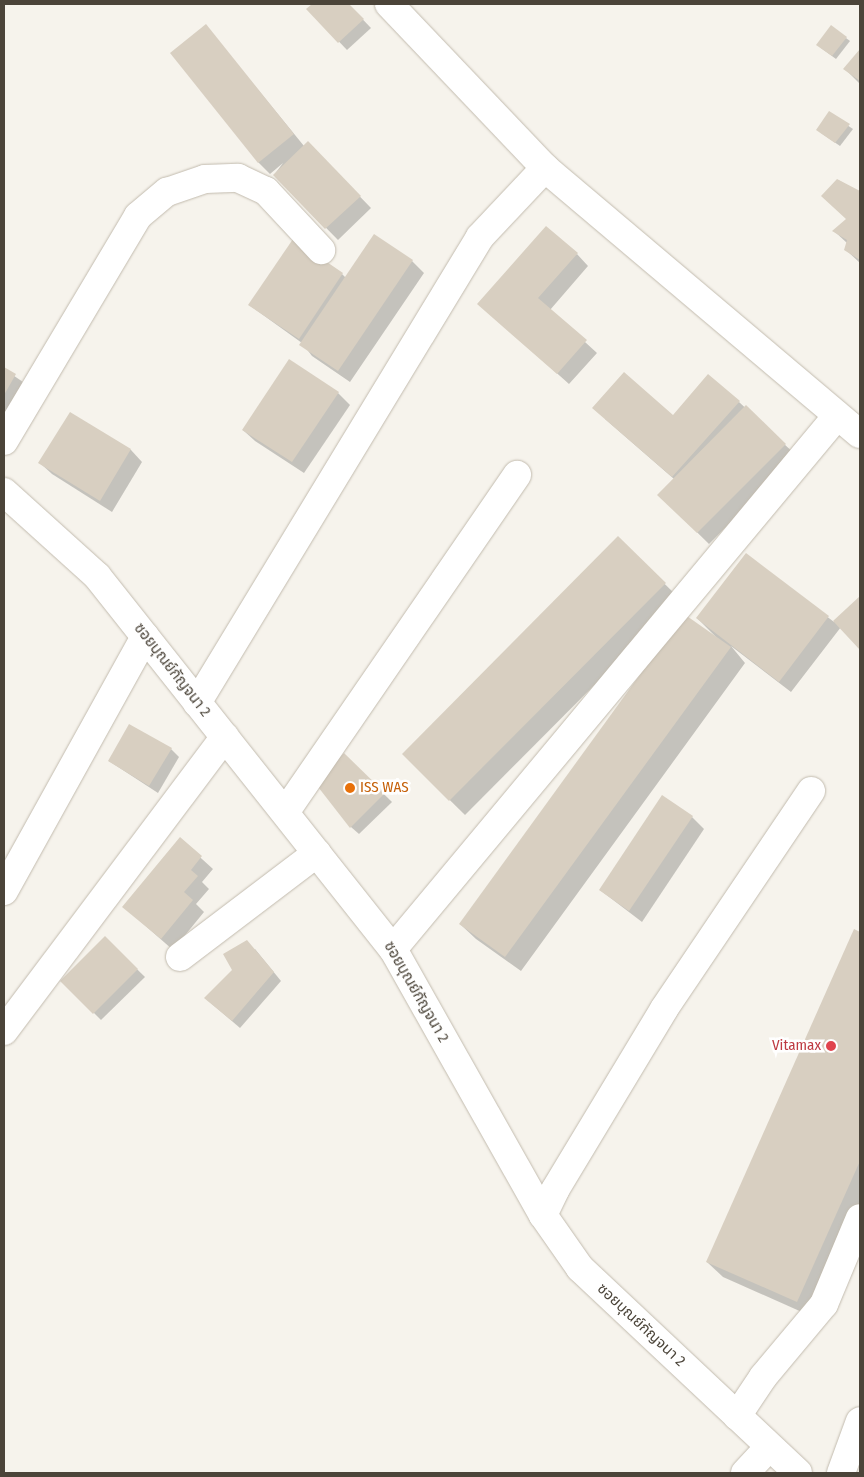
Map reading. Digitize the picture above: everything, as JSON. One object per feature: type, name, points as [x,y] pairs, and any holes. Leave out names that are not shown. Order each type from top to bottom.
[{"type":"street","points":[[389,4],[545,168],[860,434]]},
{"type":"street","points":[[197,703],[480,237],[545,168]]},
{"type":"street","points":[[4,441],[138,216],[167,192],[205,179],[238,178],[266,191],[321,250]]},
{"type":"street","points":[[394,949],[837,416]]},
{"type":"street","points":[[286,810],[516,475]]},
{"type":"street","name":"ซอยบุณย์กัญจนา 2","points":[[4,492],[97,576],[197,703],[286,810],[317,853],[394,949],[543,1215],[580,1268],[798,1473]]},
{"type":"street","points":[[4,891],[145,637]]},
{"type":"street","points":[[4,1031],[226,737]]},
{"type":"street","points":[[543,1215],[555,1190],[664,1009],[811,790]]},
{"type":"street","points":[[180,957],[317,853]]},
{"type":"street","points":[[737,1416],[768,1370],[824,1304],[860,1218]]},
{"type":"street","points":[[841,1473],[860,1421]]},
{"type":"street","points":[[745,1473],[769,1447]]},
{"type":"building","points":[[312,4],[349,4],[364,19],[338,43],[306,9]]},
{"type":"building","points":[[206,24],[294,134],[258,163],[170,53]]},
{"type":"building","points":[[831,25],[847,37],[832,56],[816,45]]},
{"type":"building","points":[[860,49],[860,81],[843,69]]},
{"type":"building","points":[[829,111],[850,124],[835,143],[816,130]]},
{"type":"building","points":[[308,141],[361,196],[325,229],[273,175]]},
{"type":"building","points":[[837,179],[860,191],[860,260],[844,250],[847,240],[832,231],[846,219],[821,196]]},
{"type":"building","points":[[546,226],[578,253],[538,298],[587,340],[557,374],[477,304]]},
{"type":"building","points":[[374,234],[413,260],[338,371],[299,345]]},
{"type":"building","points":[[293,239],[343,273],[299,339],[248,305]]},
{"type":"building","points":[[289,359],[339,392],[292,462],[242,430]]},
{"type":"building","points":[[4,367],[16,374],[4,395]]},
{"type":"building","points":[[624,372],[673,415],[708,374],[740,401],[672,477],[592,408]]},
{"type":"building","points":[[746,405],[786,444],[697,533],[657,495]]},
{"type":"building","points":[[70,412],[131,449],[100,501],[38,463]]},
{"type":"building","points":[[618,536],[666,583],[449,801],[402,754]]},
{"type":"building","points":[[746,553],[829,616],[779,682],[696,618]]},
{"type":"building","points":[[860,596],[860,650],[833,621]]},
{"type":"building","points":[[684,614],[731,647],[505,957],[459,924]]},
{"type":"building","points":[[129,724],[172,748],[149,786],[108,761]]},
{"type":"building","name":"ISS WAS","points":[[344,753],[385,793],[350,828],[315,783]]},
{"type":"building","points":[[662,795],[693,816],[629,911],[599,890]]},
{"type":"building","points":[[180,837],[202,856],[191,870],[198,876],[184,892],[193,900],[161,939],[122,907]]},
{"type":"building","name":"Vitamax","points":[[854,929],[860,932],[860,1161],[797,1302],[706,1262]]},
{"type":"building","points":[[105,936],[138,969],[93,1014],[60,981]]},
{"type":"building","points":[[247,940],[274,972],[232,1021],[204,998],[232,970],[223,954]]},
{"type":"place","name":"ISS WAS","points":[[350,788]]},
{"type":"place","name":"Vitamax","points":[[831,1046]]}]
